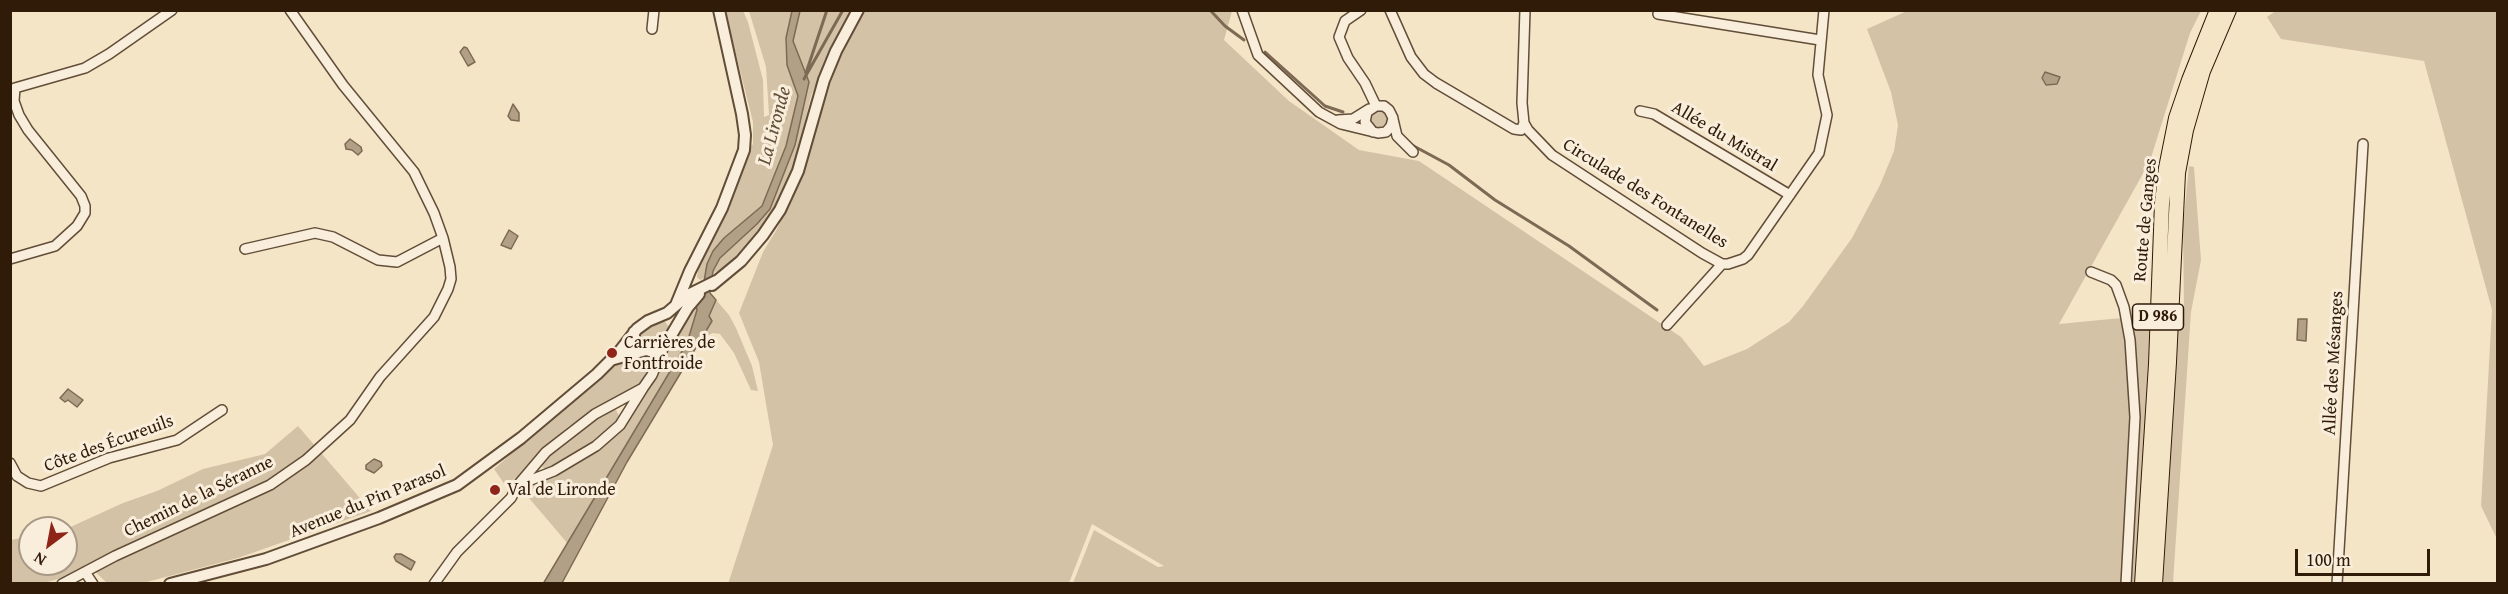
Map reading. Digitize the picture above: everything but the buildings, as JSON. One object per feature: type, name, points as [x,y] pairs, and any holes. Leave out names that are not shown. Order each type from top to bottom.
[{"type":"main road","name":"Route de Ganges","points":[[2142,584],[2155,376],[2162,203],[2166,168],[2176,118],[2217,10]]},
{"type":"main road","name":"Route de Ganges","points":[[2155,584],[2178,173],[2186,130],[2203,71],[2229,10]]},
{"type":"street","points":[[10,260],[45,251],[64,240],[82,220],[85,206],[81,196],[28,130],[14,101],[13,87],[85,68],[172,10]]},
{"type":"street","name":"Chemin de la Séranne","points":[[62,584],[115,556],[270,485],[328,441],[350,420],[380,378],[421,333],[439,308],[451,279],[443,238],[434,213],[414,172],[343,85],[290,10]]},
{"type":"street","points":[[652,29],[654,10]]},
{"type":"street","points":[[518,485],[554,471],[596,446],[620,425],[656,366],[674,330],[690,271],[723,208],[744,150],[745,135],[742,114],[718,10]]},
{"type":"street","points":[[656,366],[648,351],[636,344],[634,332],[646,322],[678,311],[696,293],[716,281],[741,261],[780,210],[798,171],[824,80],[839,44],[858,10]]},
{"type":"street","points":[[1242,10],[1258,55],[1312,107],[1333,120],[1375,133],[1413,152],[1397,136],[1393,118],[1387,108],[1372,107],[1353,119],[1333,120]]},
{"type":"street","points":[[1361,10],[1345,21],[1339,37],[1348,58],[1365,83],[1372,107],[1365,122],[1375,133]]},
{"type":"street","points":[[1390,10],[1411,57],[1430,78],[1514,129],[1521,130],[1524,123],[1522,103],[1525,10]]},
{"type":"street","name":"Circulade des Fontanelles","points":[[1524,123],[1531,134],[1552,155],[1722,264],[1738,261],[1748,255],[1819,153],[1827,115],[1818,75],[1824,10]]},
{"type":"street","points":[[1659,14],[1820,40]]},
{"type":"street","name":"Allée du Mistral","points":[[1640,111],[1654,114],[1790,195]]},
{"type":"street","points":[[1375,133],[1389,129],[1393,118]]},
{"type":"street","name":"Allée des Mésanges","points":[[2337,584],[2364,144]]},
{"type":"street","points":[[245,249],[315,233],[333,237],[378,260],[397,262],[443,238]]},
{"type":"street","points":[[1667,325],[1722,264]]},
{"type":"street","points":[[690,271],[696,293]]},
{"type":"street","points":[[2091,272],[2111,280],[2120,291],[2130,340],[2135,417],[2126,584]]},
{"type":"street","points":[[656,318],[669,320],[674,330]]},
{"type":"street","name":"Avenue du Pin Parasol","points":[[170,584],[266,559],[379,518],[458,485],[521,438],[611,361],[634,332]]},
{"type":"street","points":[[648,351],[665,344]]},
{"type":"street","name":"Avenue du Pin Parasol","points":[[611,361],[625,354],[648,351]]},
{"type":"street","points":[[434,584],[457,552],[511,498],[518,485],[546,452],[595,414],[643,388]]},
{"type":"street","name":"Côte des Écureuils","points":[[10,463],[17,476],[28,483],[41,486],[109,458],[177,440],[222,410]]},
{"type":"street","points":[[85,572],[93,584]]},
{"type":"shaded area","points":[[2277,10],[2497,11],[2497,539],[2481,506],[2492,310],[2424,61],[2281,39],[2267,17]]},
{"type":"shaded area","points":[[725,11],[743,11],[748,22],[763,80],[764,117],[769,115],[766,67],[749,11],[853,11],[832,47],[811,96],[796,159],[776,207],[733,263],[700,280],[697,277],[698,270],[726,213],[741,175],[746,153],[753,144],[753,122]]},
{"type":"shaded area","points":[[792,11],[800,11],[793,41],[809,82],[795,145],[770,209],[720,258],[713,271],[710,293],[716,300],[709,316],[712,321],[627,462],[562,583],[543,584],[687,343],[697,310],[696,305],[701,299],[707,264],[713,251],[724,238],[762,206],[786,146],[798,96],[787,65],[786,38]]},
{"type":"shaded area","points":[[865,11],[1232,11],[1224,40],[1289,101],[1359,150],[1419,161],[1681,337],[1704,366],[1747,349],[1789,322],[1852,238],[1880,185],[1894,151],[1898,125],[1891,92],[1867,29],[1907,11],[2201,11],[2190,33],[2150,161],[2059,324],[2184,312],[2183,226],[2189,166],[2194,167],[2201,260],[2191,312],[2173,583],[1073,583],[1094,530],[1158,567],[1164,566],[1092,524],[1069,583],[728,584],[773,445],[759,362],[739,313],[763,252],[800,182],[838,59]]},
{"type":"shaded area","points":[[464,47],[467,48],[475,62],[468,66],[460,52]]},
{"type":"shaded area","points":[[2045,72],[2060,77],[2057,84],[2046,85],[2042,78]]},
{"type":"shaded area","points":[[513,104],[519,113],[519,121],[511,120],[508,116]]},
{"type":"shaded area","points":[[1379,110],[1385,113],[1388,119],[1385,125],[1379,128],[1373,125],[1370,119],[1373,113]]},
{"type":"shaded area","points":[[350,139],[361,147],[362,151],[358,155],[346,149],[345,144]]},
{"type":"shaded area","points":[[509,230],[518,236],[511,249],[501,245]]},
{"type":"shaded area","points":[[711,294],[729,315],[736,328],[752,366],[758,391],[751,390],[734,353],[720,334],[713,333],[705,337],[702,299]]},
{"type":"shaded area","points":[[693,301],[697,310],[687,343],[568,544],[523,491],[580,462],[599,449],[661,357]]},
{"type":"shaded area","points":[[2298,319],[2307,319],[2306,341],[2297,340]]},
{"type":"shaded area","points":[[659,322],[665,322],[670,328],[667,336],[656,345],[648,346],[638,340],[639,334]]},
{"type":"shaded area","points":[[638,355],[646,359],[650,365],[649,372],[638,386],[569,426],[539,453],[519,476],[505,485],[494,469],[621,358]]},
{"type":"shaded area","points":[[68,389],[83,400],[77,407],[68,400],[65,402],[60,398]]},
{"type":"shaded area","points":[[612,409],[616,410],[620,417],[613,428],[576,455],[548,470],[542,467],[545,459],[590,422]]},
{"type":"shaded area","points":[[298,426],[371,511],[238,558],[143,583],[107,583],[88,565],[78,570],[78,524],[203,469],[265,454]]},
{"type":"shaded area","points":[[374,459],[381,462],[382,466],[374,473],[366,469],[366,465]]},
{"type":"shaded area","points":[[18,539],[18,576],[66,576],[44,583],[11,584],[11,540]]},
{"type":"shaded area","points":[[396,554],[401,554],[415,562],[411,570],[396,561],[394,557]]},
{"type":"waterway","points":[[806,73],[827,10]]},
{"type":"waterway","points":[[804,79],[843,10]]},
{"type":"waterway","points":[[1210,10],[1225,26],[1244,40]]},
{"type":"waterway","points":[[1265,52],[1325,106],[1343,112]]},
{"type":"waterway","points":[[1410,144],[1449,165],[1495,200],[1569,246],[1657,310]]},
{"type":"place","name":"Carrières de Fontfroide","points":[[612,353]]},
{"type":"place","name":"Val de Lironde","points":[[495,490]]},
{"type":"water label","name":"La Lironde","points":[[775,126]]}]
